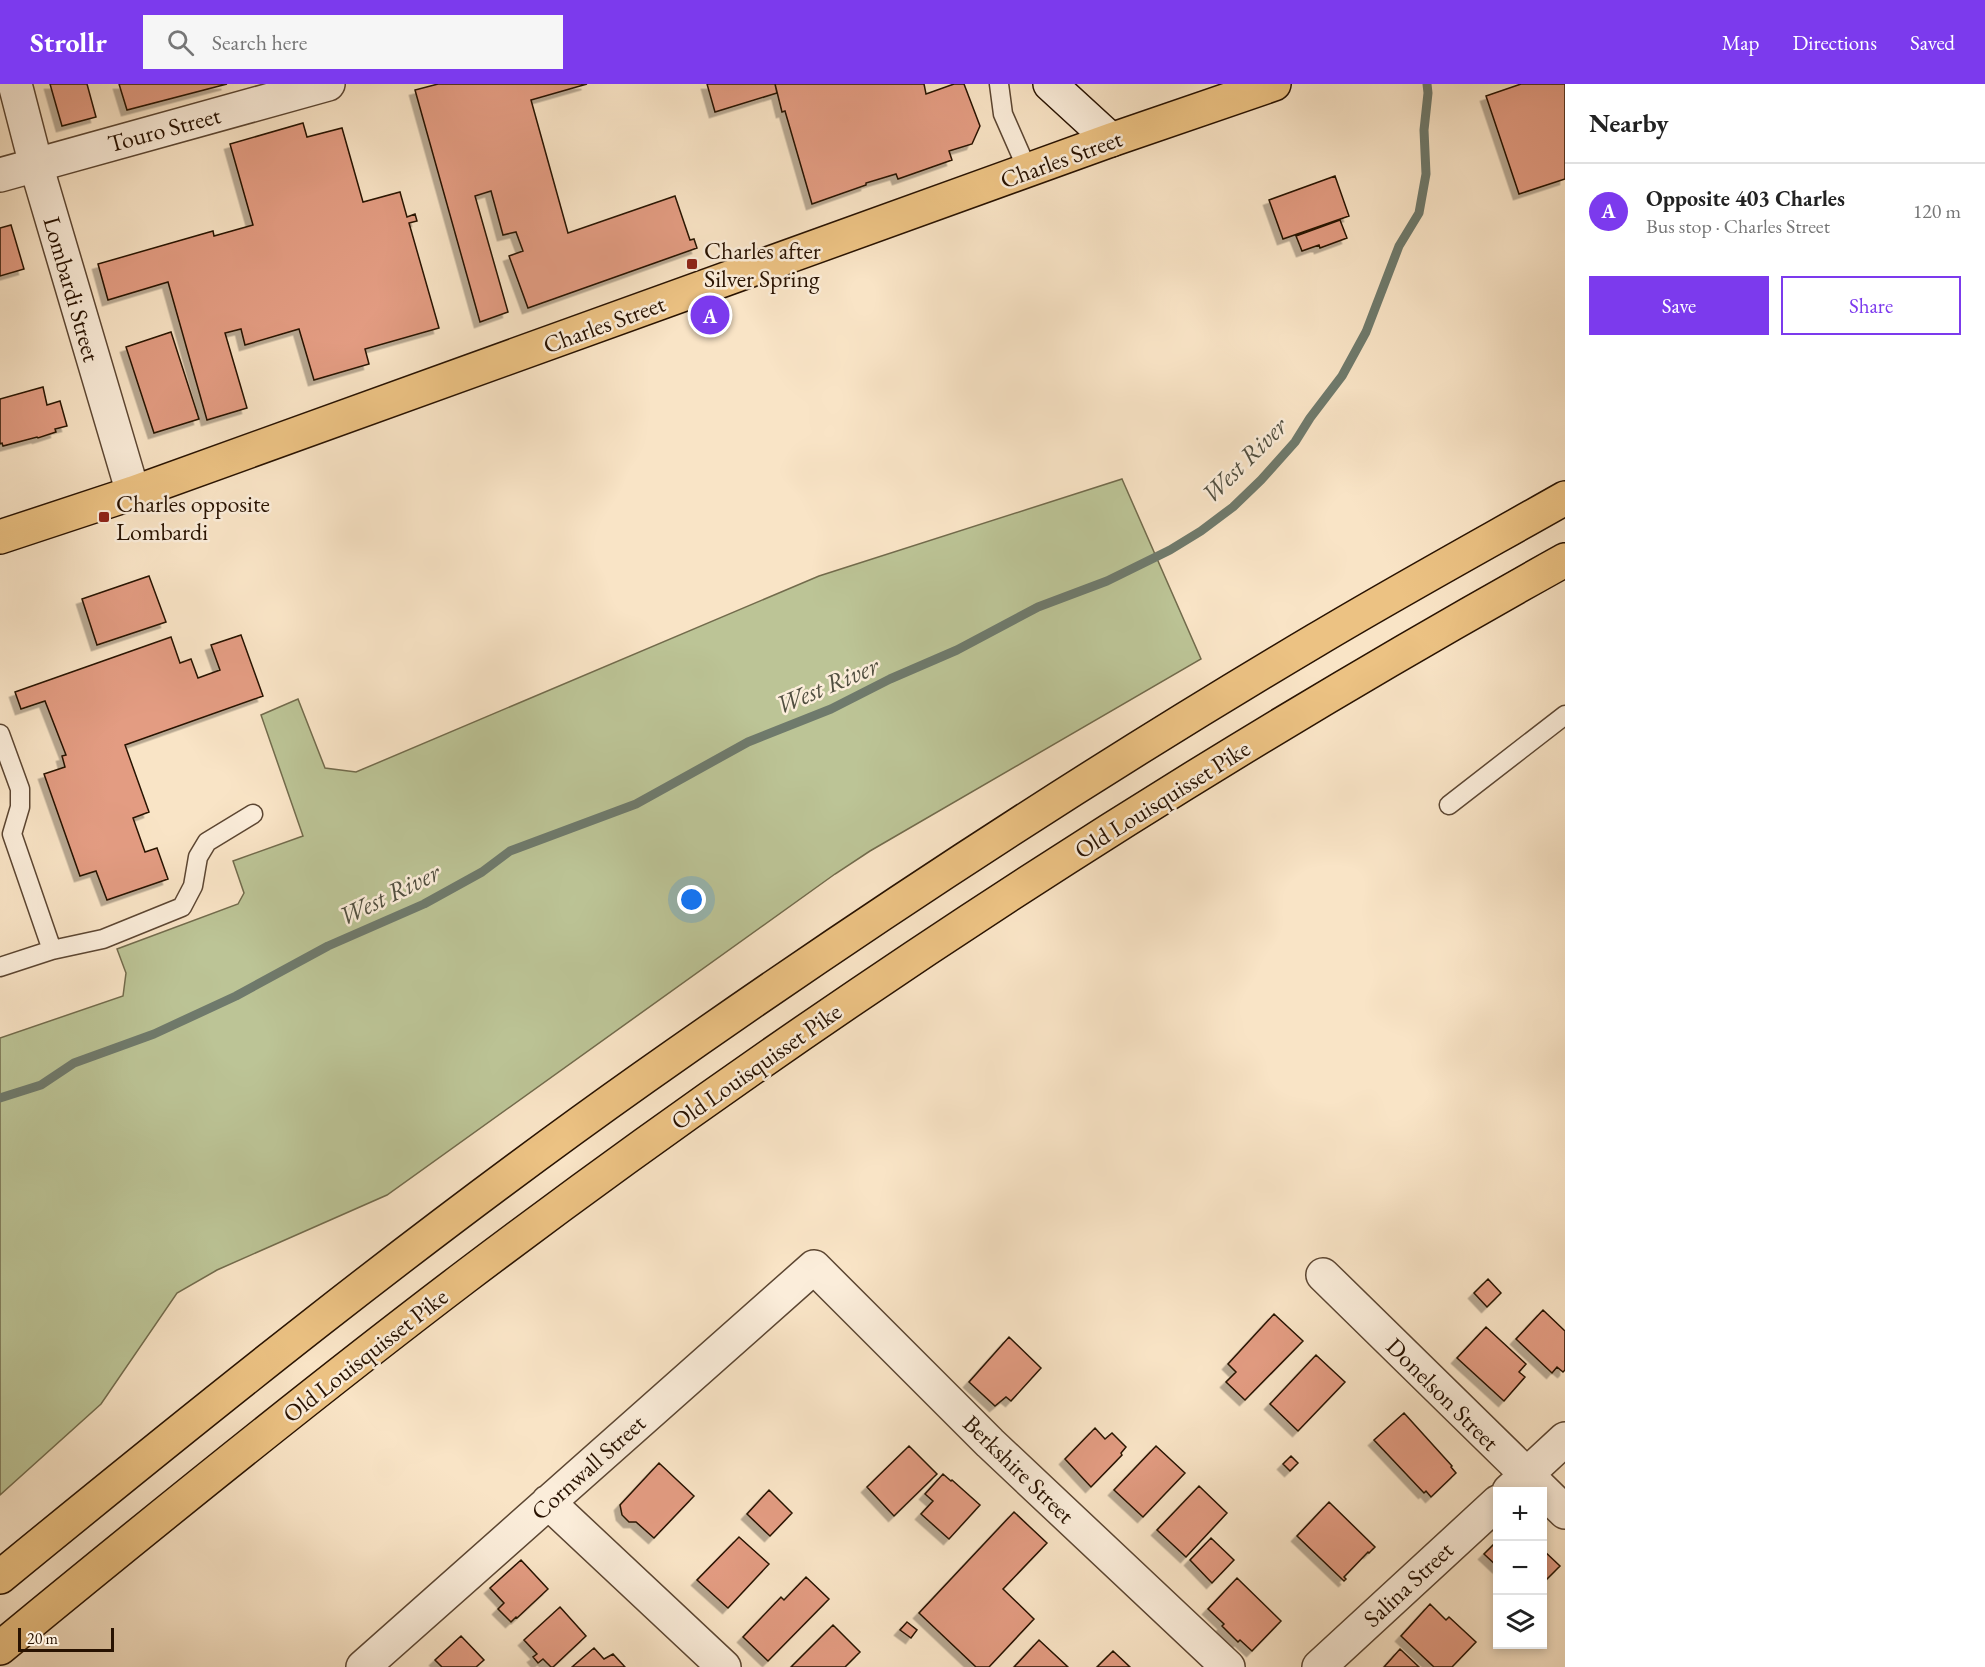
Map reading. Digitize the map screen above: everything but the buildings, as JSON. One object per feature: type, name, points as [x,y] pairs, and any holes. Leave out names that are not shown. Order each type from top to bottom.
[{"type":"main road","name":"Charles Street","points":[[0,537],[133,493],[1111,140],[1274,84]]},
{"type":"main road","points":[[0,1577],[377,1275],[554,1143],[734,1014],[925,885],[1118,761],[1317,639],[1565,498]]},
{"type":"main road","name":"Old Louisquisset Pike","points":[[0,1648],[195,1489],[430,1304],[652,1139],[840,1007],[1120,823],[1227,757],[1427,638],[1565,560]]},
{"type":"street","name":"Lombardi Street","points":[[15,84],[36,165],[133,493]]},
{"type":"street","name":"Touro Street","points":[[0,175],[328,84]]},
{"type":"street","points":[[1050,84],[1111,140]]},
{"type":"street","name":"Cornwall Street","points":[[363,1667],[814,1267]]},
{"type":"street","name":"Berkshire Street","points":[[814,1267],[990,1443],[1228,1667]]},
{"type":"street","name":"Donelson Street","points":[[1323,1275],[1517,1484],[1565,1512]]},
{"type":"street","points":[[1517,1484],[1565,1439]]},
{"type":"street","points":[[548,1502],[723,1667]]},
{"type":"street","name":"Salina Street","points":[[1319,1667],[1493,1506]]},
{"type":"lane","points":[[999,84],[1003,114],[1028,171]]},
{"type":"lane","points":[[1449,805],[1565,715]]},
{"type":"lane","points":[[0,734],[20,789],[20,807],[6,837],[51,950]]},
{"type":"lane","points":[[0,967],[51,950],[103,939],[182,908],[193,886],[198,857],[207,842],[253,814]]},
{"type":"green space","points":[[1122,479],[1201,659],[870,851],[835,874],[387,1195],[217,1270],[177,1293],[101,1404],[0,1495],[0,1038],[123,996],[126,973],[117,949],[238,904],[244,893],[233,861],[303,836],[261,715],[298,699],[325,768],[356,772],[819,576]]},
{"type":"waterway","name":"West River","points":[[0,1098],[41,1085],[74,1063],[154,1034],[236,996],[328,946],[424,904],[482,872],[510,851],[636,804],[748,742],[831,709],[890,679],[957,650],[1038,607],[1107,581],[1170,550],[1201,531],[1233,507],[1295,442],[1342,376],[1366,332],[1399,246],[1419,213],[1426,174],[1424,130],[1427,84]]},
{"type":"place","name":"Charles after Silver Spring","points":[[692,264]]},
{"type":"place","name":"Opposite 403 Charles","points":[[710,315]]},
{"type":"place","name":"Charles opposite Lombardi","points":[[104,517]]}]
